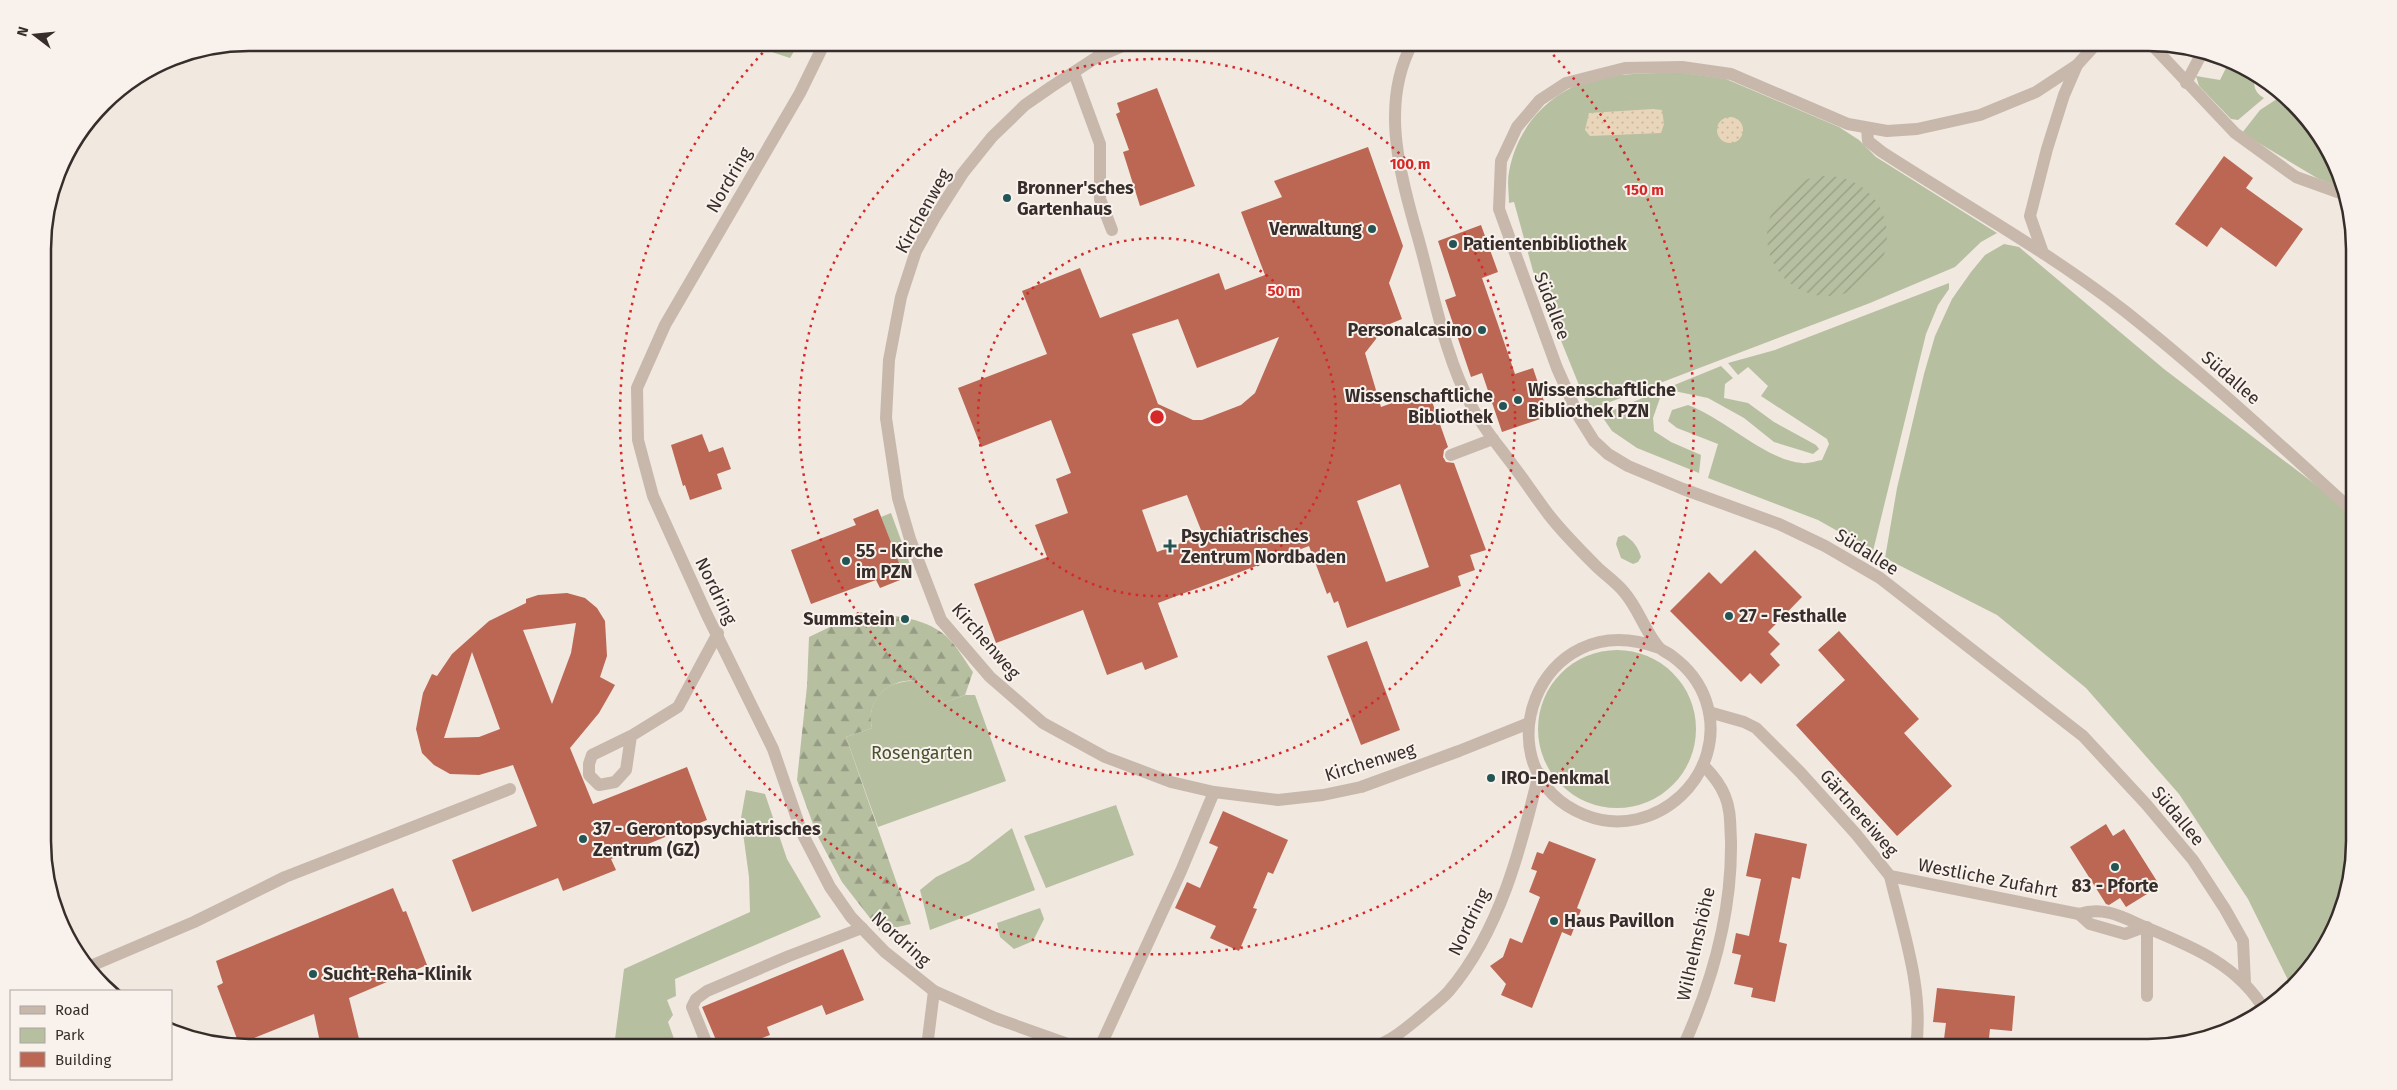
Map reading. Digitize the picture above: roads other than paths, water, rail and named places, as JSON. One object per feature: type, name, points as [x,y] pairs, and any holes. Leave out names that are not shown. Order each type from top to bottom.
[{"type":"street","name":"Nordring","points":[[821,51],[800,93],[665,325],[637,388],[638,440],[653,496],[707,616],[718,633],[773,749],[802,833],[830,888],[851,917],[885,952],[934,991],[995,1018],[1054,1039]]},
{"type":"street","name":"Kirchenweg","points":[[1111,51],[1097,57],[1025,105],[992,137],[963,173],[916,251],[901,297],[889,360],[886,418],[898,498],[910,539],[940,620],[990,677],[1043,723],[1105,757],[1171,782],[1214,792],[1278,800],[1322,796],[1361,788],[1459,752],[1529,722]]},
{"type":"street","points":[[1409,51],[1404,61],[1397,89],[1394,123],[1405,192],[1424,256],[1435,307],[1450,353],[1471,405],[1493,439],[1550,516],[1598,568],[1622,589],[1632,602],[1659,648]]},
{"type":"street","points":[[1867,128],[1887,131],[1917,129],[1980,115],[2036,92],[2077,65],[2090,51]]},
{"type":"street","points":[[2158,52],[2235,133],[2267,158],[2296,177],[2337,192]]},
{"type":"street","points":[[2186,83],[2199,58]]},
{"type":"street","points":[[2043,253],[2030,216],[2064,95],[2077,65]]},
{"type":"street","name":"Südallee","points":[[2245,983],[2243,941],[2193,860],[2146,804],[2083,736],[1880,578],[1825,546],[1779,524],[1628,466],[1608,454],[1594,441],[1579,417],[1557,368],[1499,209],[1501,161],[1517,127],[1540,100],[1566,83],[1625,68],[1682,67],[1731,74],[1848,124],[1867,128],[1868,141],[1882,152],[2043,253],[2124,311],[2209,381],[2346,505]]},
{"type":"street","points":[[1074,72],[1100,144],[1100,198],[1112,230]]},
{"type":"street","points":[[1451,455],[1493,439]]},
{"type":"street","points":[[631,736],[678,707],[718,633]]},
{"type":"street","points":[[1615,639],[1644,643],[1659,648],[1672,656],[1692,676],[1700,688],[1709,712],[1710,741],[1704,765],[1693,784],[1674,803],[1648,817],[1621,822],[1596,819],[1577,811],[1553,793],[1539,773],[1530,749],[1529,722],[1538,691],[1549,673],[1573,652],[1585,646],[1615,639]]},
{"type":"street","name":"Gärtnereiweg","points":[[1709,712],[1744,722],[1756,728],[1837,813],[1890,876],[1912,969],[1916,1007],[1916,1039]]},
{"type":"street","name":"Wilhelmshöhe","points":[[1688,1039],[1695,1022],[1711,970],[1727,905],[1730,814],[1726,796],[1717,780],[1704,765]]},
{"type":"street","name":"Nordring","points":[[1391,1039],[1398,1036],[1448,992],[1474,956],[1498,907],[1516,859],[1539,773]]},
{"type":"street","points":[[95,964],[194,922],[285,877],[510,789]]},
{"type":"street","points":[[1104,1039],[1181,871],[1214,792]]},
{"type":"street","name":"Westliche Zufahrt","points":[[1890,876],[2079,914],[2093,910],[2134,920],[2146,927],[2180,940],[2214,958],[2245,983],[2260,1004]]},
{"type":"street","points":[[2146,927],[2147,996]]},
{"type":"street","points":[[705,1039],[692,1008],[696,999],[707,991],[789,956],[862,928]]},
{"type":"street","points":[[928,1039],[934,991]]},
{"type":"place","name":"Bronner'sches Gartenhaus","points":[[1007,198]]},
{"type":"place","name":"Verwaltung","points":[[1372,229]]},
{"type":"place","name":"Patientenbibliothek","points":[[1453,244]]},
{"type":"place","name":"Personalcasino","points":[[1482,330]]},
{"type":"place","name":"Wissenschaftliche Bibliothek PZN","points":[[1518,400]]},
{"type":"place","name":"Wissenschaftliche Bibliothek","points":[[1503,406]]},
{"type":"place","name":"Psychiatrisches Zentrum Nordbaden","points":[[1170,546]]},
{"type":"place","name":"55 - Kirche im PZN","points":[[846,561]]},
{"type":"place","name":"27 - Festhalle","points":[[1729,616]]},
{"type":"place","name":"Summstein","points":[[905,619]]},
{"type":"place","name":"IRO-Denkmal","points":[[1491,778]]},
{"type":"place","name":"37 - Gerontopsychiatrisches Zentrum (GZ)","points":[[583,839]]},
{"type":"place","name":"83 - Pforte","points":[[2115,867]]},
{"type":"place","name":"Haus Pavillon","points":[[1554,921]]},
{"type":"place","name":"Sucht-Reha-Klinik","points":[[313,974]]},
{"type":"park label","name":"Rosengarten","points":[[922,753]]}]
